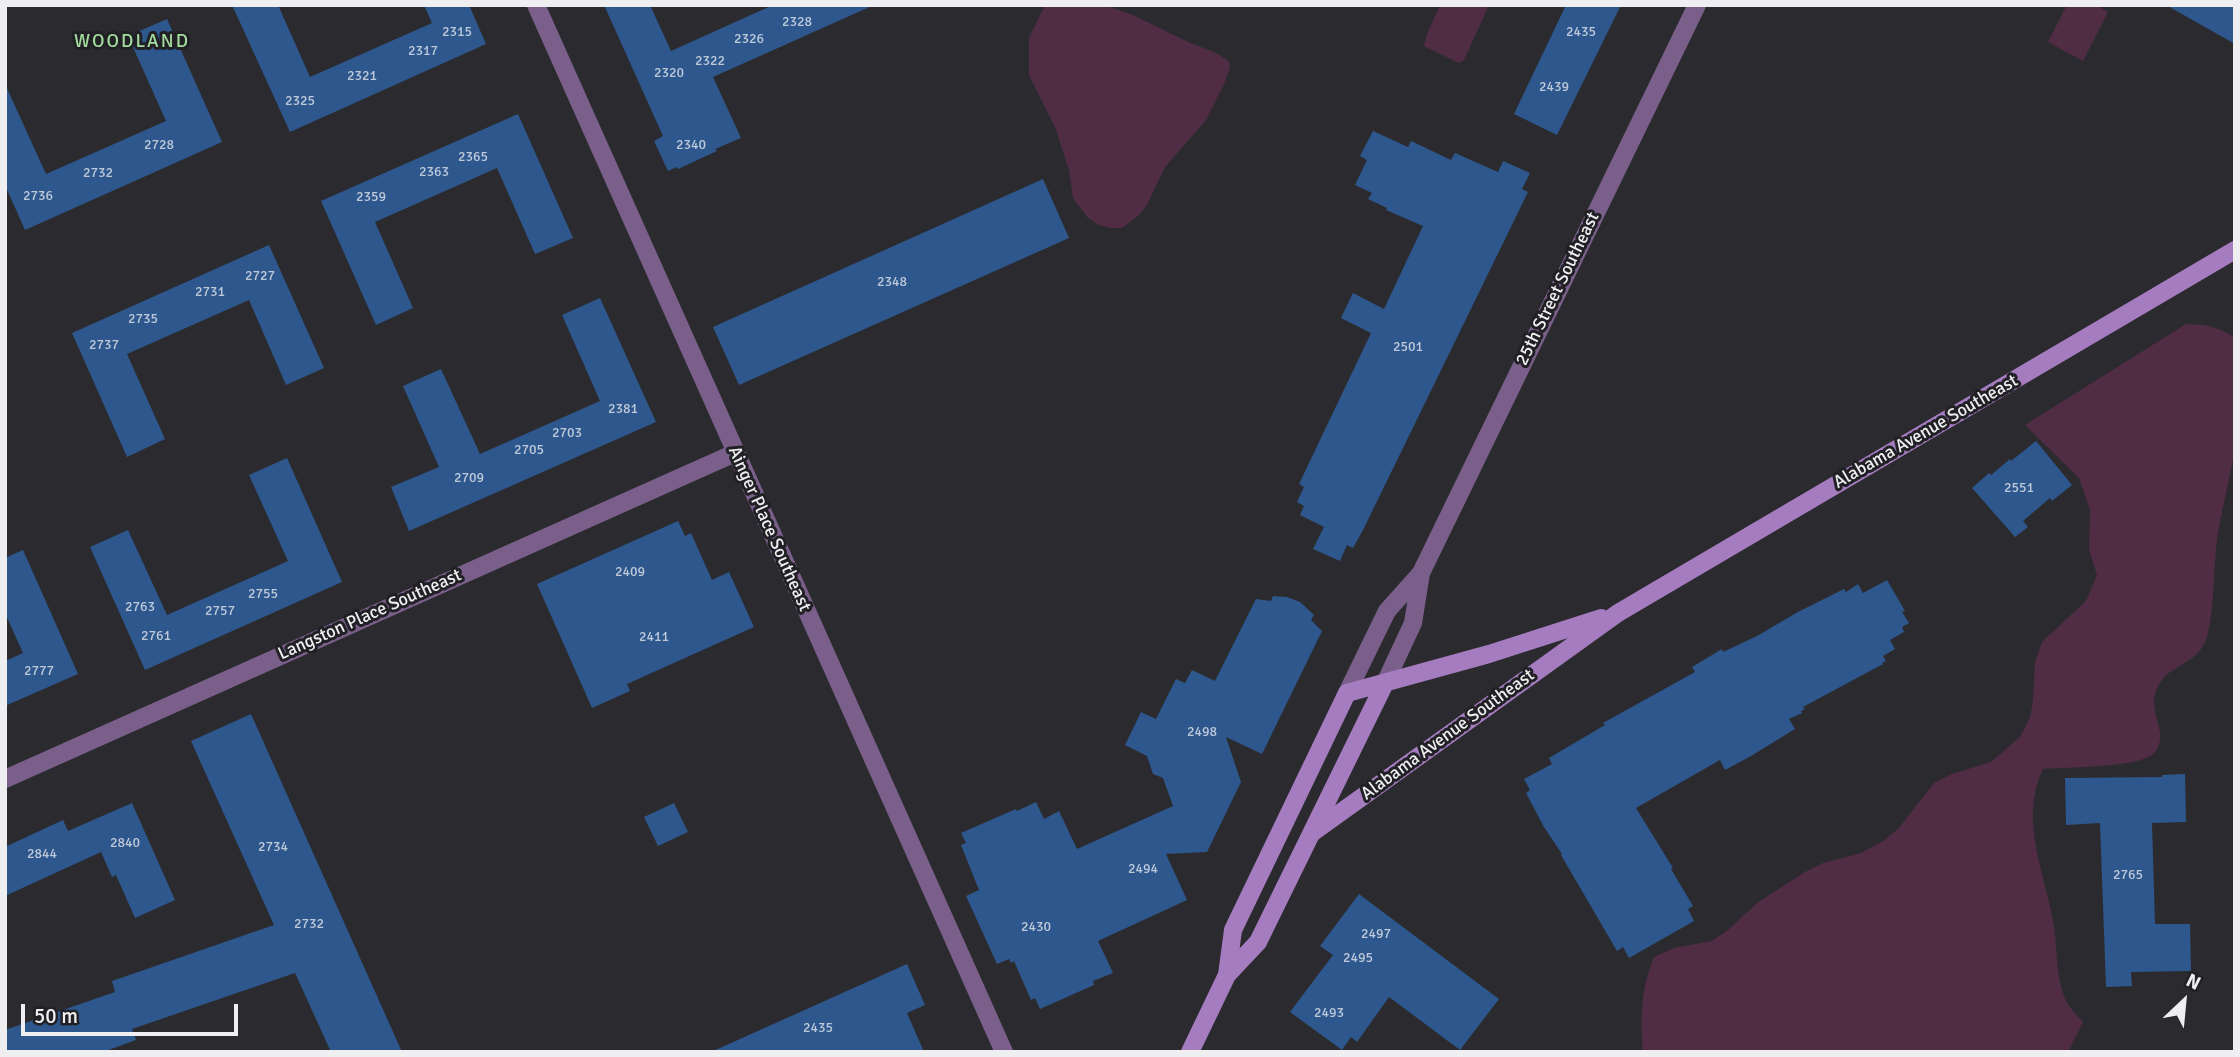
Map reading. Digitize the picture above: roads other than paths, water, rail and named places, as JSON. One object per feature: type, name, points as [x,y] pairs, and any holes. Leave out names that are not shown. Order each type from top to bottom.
[{"type":"main road","name":"Alabama Avenue Southeast","points":[[1312,833],[1618,612],[2235,250]]},
{"type":"main road","name":"Alabama Avenue Southeast","points":[[1227,975],[1233,930],[1348,694],[1489,654],[1618,612]]},
{"type":"main road","name":"Alabama Avenue Southeast","points":[[1190,1052],[1227,975],[1258,942],[1385,683]]},
{"type":"street","name":"Ainger Place Southeast","points":[[536,5],[1004,1052]]},
{"type":"street","name":"25th Street Southeast","points":[[1348,694],[1387,611],[1421,573],[1697,5]]},
{"type":"street","name":"Langston Place Southeast","points":[[5,779],[735,453]]},
{"type":"street","name":"25th Street Southeast","points":[[1385,683],[1413,623],[1421,573]]},
{"type":"district","name":"WOODLAND","points":[[132,42]]}]
